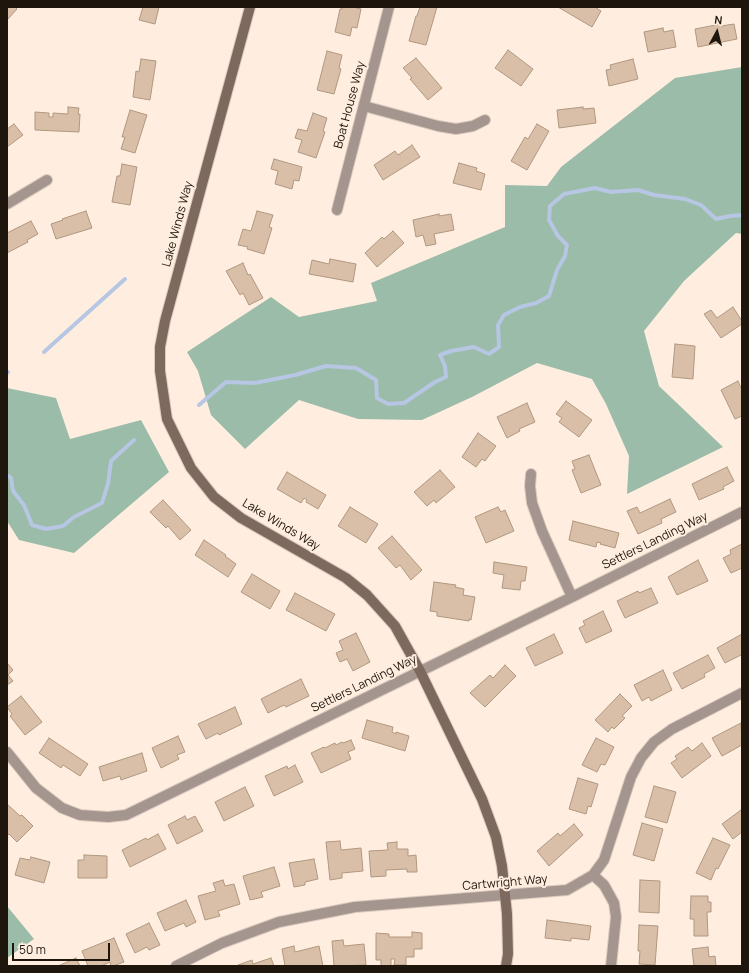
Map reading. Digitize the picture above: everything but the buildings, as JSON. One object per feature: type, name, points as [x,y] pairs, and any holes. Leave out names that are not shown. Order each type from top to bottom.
[{"type":"street","name":"Lake Winds Way","points":[[250,7],[165,321],[160,346],[160,371],[167,419],[191,468],[214,497],[240,518],[346,578],[367,595],[395,626],[420,672],[482,798],[496,837],[506,896],[508,954],[506,966]]},
{"type":"street","name":"Boat House Way","points":[[337,210],[389,7]]},
{"type":"street","points":[[364,106],[438,126],[456,129],[473,126],[485,120]]},
{"type":"street","points":[[7,204],[47,180]]},
{"type":"street","points":[[532,474],[530,486],[532,503],[542,531],[572,597]]},
{"type":"street","name":"Settlers Landing Way","points":[[7,752],[36,788],[62,808],[80,815],[108,817],[126,815],[420,672],[742,512]]},
{"type":"street","name":"Cartwright Way","points":[[176,966],[222,943],[279,922],[355,907],[568,890],[593,875],[604,860],[631,777],[641,758],[654,742],[672,729],[742,692]]},
{"type":"street","points":[[593,875],[604,885],[614,903],[616,917],[611,966]]},
{"type":"green space","points":[[742,67],[742,234],[736,233],[684,281],[644,331],[659,386],[723,447],[627,494],[629,456],[606,404],[592,379],[537,363],[472,397],[422,420],[358,419],[299,400],[245,449],[211,415],[198,371],[187,352],[271,297],[299,317],[377,301],[371,283],[505,227],[505,185],[547,186],[561,167],[675,78]]},
{"type":"green space","points":[[7,388],[56,398],[70,439],[141,420],[169,472],[74,553],[19,540],[7,521]]},
{"type":"green space","points":[[7,906],[34,939],[7,958]]},
{"type":"waterway","points":[[199,405],[226,382],[255,383],[295,375],[326,366],[356,368],[376,380],[377,398],[388,404],[404,403],[435,382],[446,377],[445,366],[440,355],[451,351],[474,347],[489,354],[499,347],[498,325],[504,315],[520,307],[536,303],[549,296],[557,270],[565,256],[567,245],[558,236],[549,220],[550,206],[564,194],[595,188],[611,192],[638,190],[654,195],[685,199],[701,205],[716,219],[742,215]]},
{"type":"waterway","points":[[44,352],[125,279]]},
{"type":"waterway","points":[[7,475],[11,478],[13,491],[24,505],[32,525],[46,529],[63,526],[74,517],[102,503],[108,484],[111,461],[134,440]]}]
